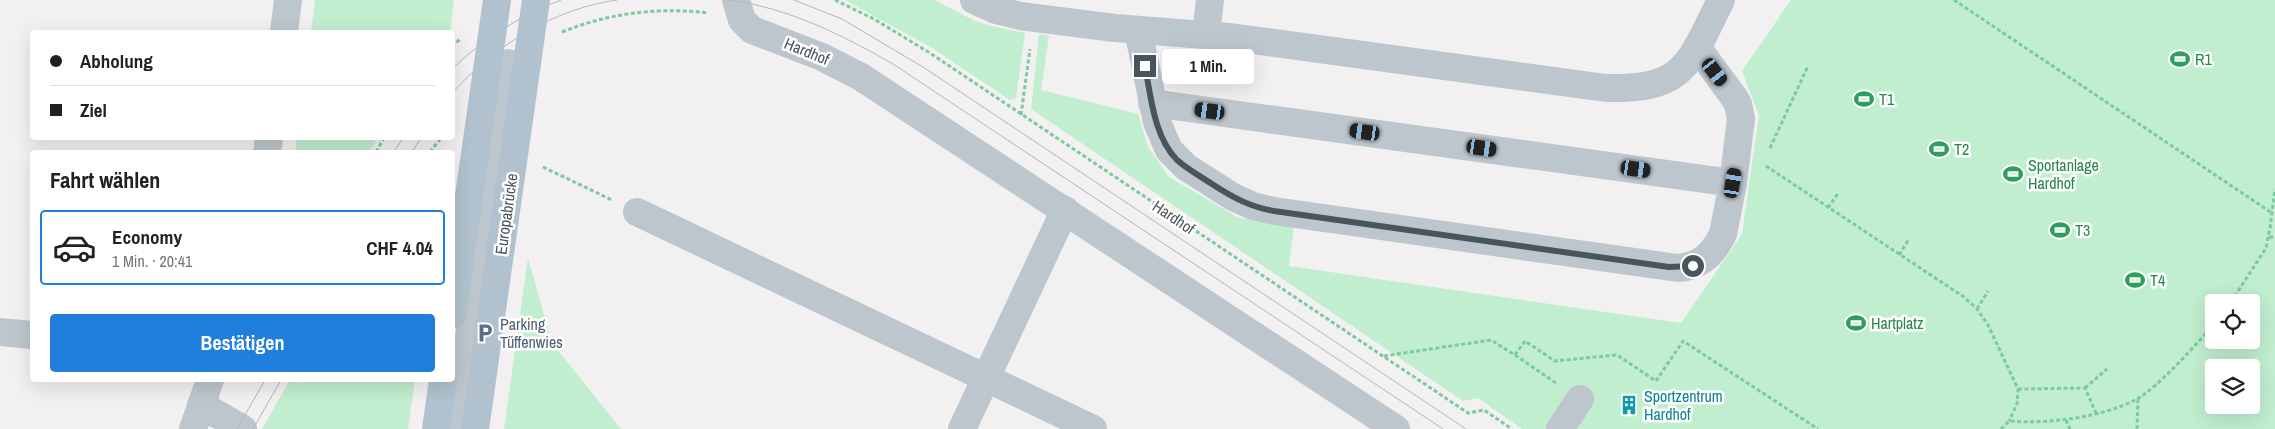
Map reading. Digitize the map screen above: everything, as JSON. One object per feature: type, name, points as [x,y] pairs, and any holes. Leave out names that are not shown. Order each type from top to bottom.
[{"type":"main road","points":[[455,294],[497,0]]},
{"type":"main road","name":"Europabrücke","points":[[475,429],[536,0]]},
{"type":"main road","points":[[436,429],[443,382]]},
{"type":"street","points":[[284,30],[288,0]]},
{"type":"street","points":[[974,0],[996,10],[1020,16],[1138,30],[1206,34],[1616,88],[1642,88],[1673,76],[1690,60],[1721,0]]},
{"type":"street","points":[[1206,34],[1210,0]]},
{"type":"street","name":"Hardhof","points":[[738,8],[746,25],[757,33],[822,57],[861,77],[1396,429]]},
{"type":"street","points":[[1138,30],[1152,103],[1163,138],[1177,159],[1233,198],[1253,206],[1284,213],[1669,267],[1693,266],[1705,260],[1715,248],[1726,224],[1742,127],[1740,111],[1733,96],[1697,48]]},
{"type":"street","points":[[456,429],[508,63]]},
{"type":"street","points":[[1152,103],[1733,183]]},
{"type":"street","points":[[962,429],[1065,210]]},
{"type":"street","points":[[637,212],[1093,429]]},
{"type":"street","points":[[0,332],[30,335]]},
{"type":"street","points":[[1560,429],[1580,399]]},
{"type":"street","points":[[202,405],[243,429]]},
{"type":"path","name":"Hardhof","points":[[835,0],[910,41],[1468,413],[1484,410],[1512,429]]},
{"type":"path","points":[[1954,0],[2272,213]]},
{"type":"path","points":[[558,33],[610,16],[647,11],[738,8]]},
{"type":"path","points":[[1021,115],[1031,43]]},
{"type":"path","points":[[1769,150],[1808,66]]},
{"type":"path","points":[[1767,158],[1766,165],[1964,297],[1977,309],[1994,336],[2018,389],[2017,404],[2008,421],[2001,429]]},
{"type":"path","points":[[495,159],[543,167],[637,212]]},
{"type":"path","points":[[2236,294],[2261,256],[2269,237],[2275,189]]},
{"type":"path","points":[[1828,208],[1838,192]]},
{"type":"path","points":[[2269,237],[2275,237]]},
{"type":"path","points":[[1899,255],[1909,239]]},
{"type":"path","points":[[1977,309],[1988,291]]},
{"type":"path","points":[[2008,421],[2037,423],[2066,420],[2138,398],[2205,334]]},
{"type":"path","points":[[1384,357],[1491,340],[1538,370]]},
{"type":"path","points":[[1515,355],[1525,341],[1555,361],[1617,355],[1656,381],[1683,341],[1818,429]]},
{"type":"path","points":[[2018,389],[2085,388],[2107,369]]},
{"type":"path","points":[[2085,388],[2096,412]]},
{"type":"path","points":[[2136,429],[2138,398]]},
{"type":"path","points":[[2066,420],[2070,429]]},
{"type":"green space","points":[[315,0],[454,0],[450,30],[311,30]]},
{"type":"green space","points":[[845,0],[934,0],[975,21],[1025,33],[1016,98],[1010,100],[932,48]]},
{"type":"green space","name":"Sportanlage Hardhof","points":[[1791,0],[2275,0],[2275,429],[1522,429],[1478,398],[1463,401],[1031,109],[1039,34],[1049,36],[1041,90],[1138,114],[1148,147],[1169,177],[1239,218],[1294,226],[1289,266],[1681,323],[1742,234],[1759,115],[1742,71]]},
{"type":"green space","points":[[297,140],[377,140],[370,150],[295,150]]},
{"type":"green space","points":[[528,258],[552,343],[621,429],[504,429]]},
{"type":"green space","points":[[289,382],[415,382],[408,429],[262,429]]},
{"type":"tram line","points":[[455,66],[477,47],[503,29],[531,13],[561,0]]},
{"type":"tram line","points":[[455,90],[487,59],[527,32],[570,12],[617,0]]},
{"type":"tram line","points":[[729,0],[773,9],[794,16],[835,33],[893,64],[1443,429]]},
{"type":"tram line","points":[[794,0],[842,19],[923,67],[1466,429]]},
{"type":"tram line","points":[[395,150],[402,140]]},
{"type":"tram line","points":[[413,150],[420,140]]},
{"type":"tram line","points":[[237,429],[264,382]]},
{"type":"tram line","points":[[253,429],[280,382]]},
{"type":"place","name":"R1","points":[[2180,59]]},
{"type":"place","name":"T1","points":[[1864,99]]},
{"type":"place","name":"T2","points":[[1939,149]]},
{"type":"place","name":"Sportanlage Hardhof","points":[[2013,174]]},
{"type":"place","name":"T3","points":[[2060,230]]},
{"type":"place","name":"T4","points":[[2135,280]]},
{"type":"place","name":"Hartplatz","points":[[1856,323]]},
{"type":"place","name":"Parking Tüffenwies","points":[[485,333]]},
{"type":"place","name":"Sportzentrum Hardhof","points":[[1629,405]]},
{"type":"route","points":[[1145,66],[1157,122],[1169,150],[1186,167],[1242,202],[1274,211],[1669,267],[1693,266]]}]
